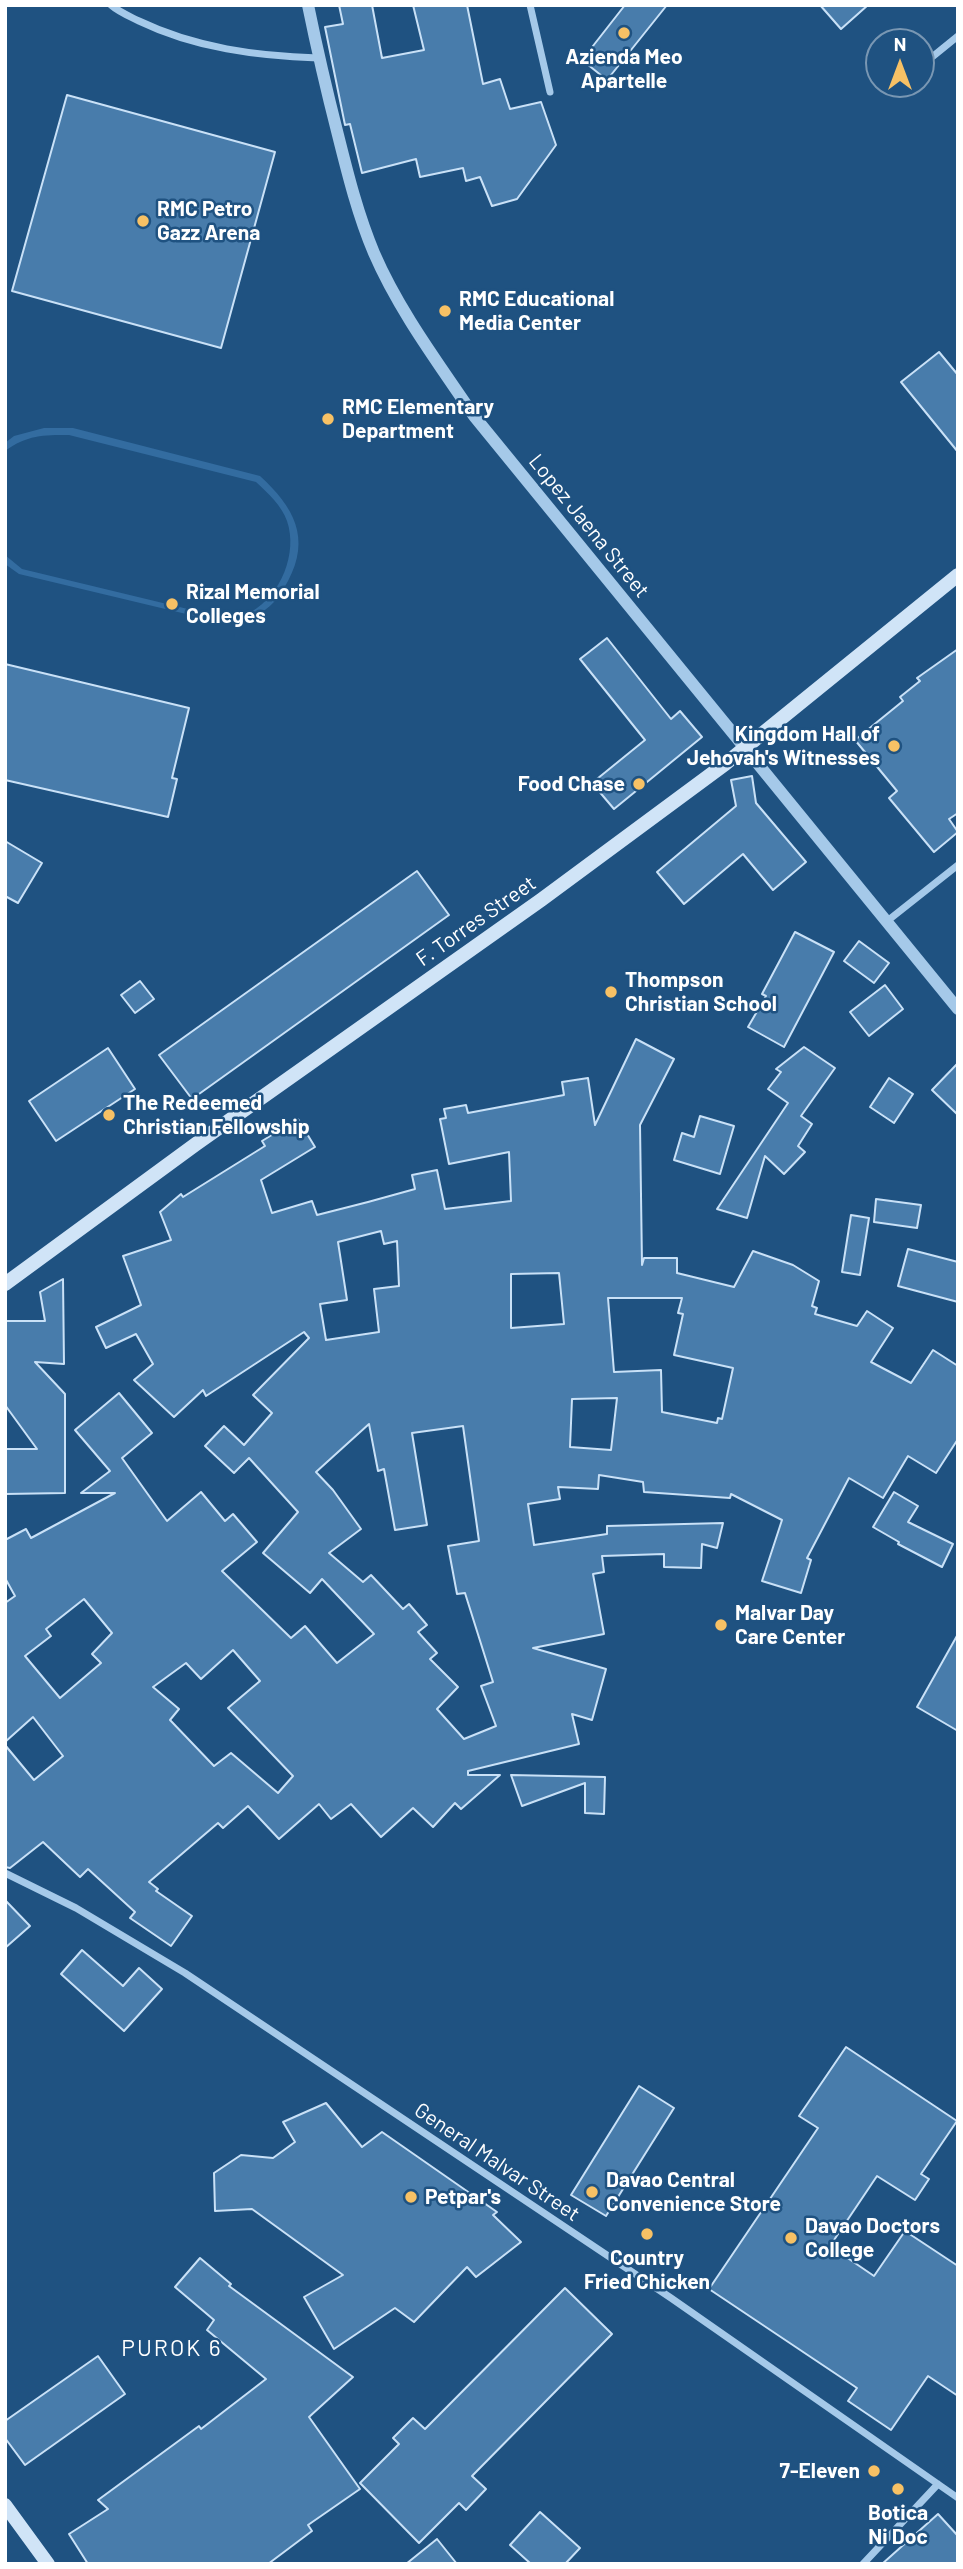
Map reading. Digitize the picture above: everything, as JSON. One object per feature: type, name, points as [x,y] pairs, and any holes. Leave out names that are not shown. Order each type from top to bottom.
[{"type":"main road","name":"F. Torres Street","points":[[5,1284],[541,900],[746,748],[958,575]]},
{"type":"main road","points":[[5,2505],[48,2564]]},
{"type":"street","points":[[111,5],[157,30],[211,47],[274,57],[318,58]]},
{"type":"street","name":"Lopez Jaena Street","points":[[308,5],[318,58],[354,196],[374,252],[406,312],[474,416],[958,1009]]},
{"type":"street","points":[[530,5],[550,92]]},
{"type":"street","points":[[935,55],[958,36]]},
{"type":"street","points":[[886,923],[958,865]]},
{"type":"street","name":"General Malvar Street","points":[[5,1873],[76,1908],[185,1973],[671,2298],[958,2498]]},
{"type":"street","points":[[863,2564],[938,2484]]},
{"type":"shaded area","points":[[44,428],[73,428],[260,476],[282,499],[290,512],[298,537],[295,565],[278,597],[260,613],[228,624],[19,574],[5,564],[5,555],[22,569],[225,618],[248,613],[262,605],[278,584],[288,559],[290,533],[285,515],[256,482],[69,435],[36,437],[5,451],[5,443],[14,436]]},
{"type":"building","points":[[339,5],[372,5],[382,58],[424,50],[413,5],[467,5],[483,84],[500,79],[510,109],[541,102],[556,145],[517,199],[492,206],[480,177],[466,181],[463,168],[420,177],[416,159],[362,173],[350,124],[345,125],[325,27],[343,24]]},
{"type":"building","name":"Azienda Meo Apartelle","points":[[625,5],[667,5],[607,80],[582,60]]},
{"type":"building","points":[[820,5],[868,5],[841,29]]},
{"type":"building","name":"RMC Petro Gazz Arena","points":[[67,95],[275,152],[221,348],[12,291]]},
{"type":"building","points":[[939,352],[958,375],[958,452],[901,382]]},
{"type":"building","points":[[607,638],[671,719],[680,711],[702,737],[614,809],[592,783],[645,740],[580,659]]},
{"type":"building","points":[[958,649],[958,813],[949,819],[958,832],[934,852],[889,798],[897,791],[855,740],[903,701],[900,697],[920,681],[917,678]]},
{"type":"building","points":[[5,664],[189,708],[172,778],[177,779],[168,817],[5,780]]},
{"type":"building","points":[[752,776],[756,803],[806,862],[773,890],[743,854],[684,904],[657,872],[736,806],[731,780]]},
{"type":"building","points":[[5,841],[42,863],[18,903],[5,896]]},
{"type":"building","points":[[417,871],[449,915],[192,1099],[159,1055]]},
{"type":"building","points":[[795,932],[834,952],[784,1047],[748,1027],[766,996],[762,994]]},
{"type":"building","points":[[859,941],[889,963],[874,983],[844,961]]},
{"type":"building","points":[[140,981],[154,999],[135,1013],[121,995]]},
{"type":"building","points":[[885,985],[903,1009],[869,1036],[850,1012]]},
{"type":"building","points":[[636,1039],[674,1059],[640,1125],[642,1265],[644,1258],[677,1258],[677,1273],[734,1287],[753,1251],[793,1265],[819,1281],[812,1306],[817,1308],[815,1314],[857,1326],[867,1311],[893,1328],[871,1362],[911,1383],[933,1350],[958,1366],[958,1439],[936,1473],[908,1456],[883,1498],[849,1478],[807,1558],[811,1560],[801,1593],[762,1581],[782,1520],[731,1494],[730,1498],[644,1492],[643,1482],[599,1475],[598,1489],[558,1487],[560,1499],[528,1504],[534,1545],[607,1534],[607,1526],[723,1523],[717,1548],[702,1544],[701,1568],[664,1567],[664,1554],[602,1556],[604,1572],[593,1574],[604,1634],[533,1648],[606,1669],[592,1720],[572,1714],[579,1744],[468,1771],[468,1775],[500,1775],[461,1809],[455,1803],[433,1827],[413,1808],[381,1837],[351,1804],[331,1819],[319,1804],[279,1839],[248,1806],[223,1828],[218,1823],[149,1882],[158,1889],[156,1891],[192,1916],[171,1946],[130,1918],[135,1912],[88,1869],[80,1877],[43,1842],[10,1868],[5,1867],[5,1745],[34,1780],[63,1756],[33,1717],[5,1742],[5,1603],[15,1596],[5,1578],[5,1540],[26,1529],[31,1538],[115,1493],[81,1493],[110,1471],[75,1430],[119,1393],[152,1433],[122,1458],[167,1521],[201,1492],[225,1521],[233,1514],[257,1542],[222,1571],[291,1638],[305,1626],[337,1663],[374,1634],[322,1579],[310,1593],[263,1553],[298,1512],[249,1458],[234,1473],[205,1446],[224,1426],[244,1445],[272,1413],[253,1395],[309,1338],[304,1332],[206,1396],[203,1390],[174,1417],[134,1380],[153,1364],[136,1334],[106,1348],[96,1327],[141,1305],[123,1256],[171,1240],[160,1212],[181,1194],[183,1197],[265,1146],[262,1141],[298,1119],[315,1147],[261,1180],[272,1213],[312,1201],[317,1215],[368,1202],[415,1189],[412,1175],[437,1170],[445,1209],[511,1201],[509,1152],[449,1164],[440,1119],[446,1118],[444,1109],[466,1105],[468,1113],[564,1095],[562,1082],[588,1078],[595,1125]],"holes":[[[381,1231],[384,1244],[397,1241],[399,1286],[374,1289],[379,1332],[326,1340],[320,1304],[347,1300],[338,1242]],[[559,1273],[564,1324],[511,1328],[511,1274]],[[608,1298],[682,1298],[678,1313],[683,1314],[674,1355],[733,1368],[722,1419],[718,1418],[717,1423],[662,1412],[661,1370],[614,1372]],[[617,1398],[611,1450],[570,1447],[572,1399]],[[369,1424],[378,1471],[384,1469],[395,1530],[427,1525],[412,1433],[463,1426],[479,1541],[448,1546],[457,1594],[465,1593],[493,1682],[481,1686],[496,1726],[464,1739],[437,1709],[458,1687],[430,1659],[437,1653],[418,1632],[427,1625],[409,1604],[403,1609],[371,1575],[363,1582],[329,1553],[361,1529],[333,1490],[316,1472]],[[84,1599],[112,1633],[92,1654],[101,1663],[60,1698],[25,1656],[51,1636],[46,1629]],[[233,1650],[260,1681],[228,1708],[293,1776],[278,1793],[231,1753],[214,1766],[170,1720],[179,1709],[153,1687],[186,1663],[201,1679]]]},
{"type":"building","points":[[804,1047],[835,1068],[801,1116],[812,1124],[798,1146],[805,1152],[784,1174],[765,1156],[747,1218],[717,1209],[788,1103],[768,1089],[781,1072],[776,1069]]},
{"type":"building","points":[[108,1048],[135,1089],[56,1141],[29,1101]]},
{"type":"building","points":[[958,1063],[958,1115],[932,1090]]},
{"type":"building","points":[[889,1078],[913,1094],[894,1123],[870,1107]]},
{"type":"building","points":[[700,1116],[734,1126],[720,1174],[674,1160],[682,1133],[694,1137]]},
{"type":"building","points":[[876,1199],[921,1205],[917,1228],[874,1222]]},
{"type":"building","points":[[851,1215],[869,1218],[860,1275],[842,1272]]},
{"type":"building","points":[[908,1249],[958,1262],[958,1302],[898,1286]]},
{"type":"building","points":[[63,1279],[64,1364],[35,1362],[65,1394],[65,1493],[5,1494],[5,1449],[37,1449],[5,1405],[5,1321],[45,1321],[40,1292]]},
{"type":"building","points":[[894,1492],[918,1506],[908,1522],[953,1544],[942,1567],[898,1544],[899,1542],[873,1527]]},
{"type":"building","points":[[958,1634],[958,1731],[917,1707]]},
{"type":"building","points":[[511,1775],[605,1777],[604,1814],[585,1813],[585,1783],[522,1806]]},
{"type":"building","points":[[5,1900],[30,1926],[5,1948]]},
{"type":"building","points":[[82,1950],[123,1986],[139,1968],[162,1989],[124,2031],[61,1974]]},
{"type":"building","name":"Davao Doctors College","points":[[846,2047],[957,2121],[921,2174],[929,2179],[915,2200],[877,2176],[830,2246],[874,2276],[905,2231],[958,2266],[958,2396],[928,2376],[891,2430],[848,2401],[857,2388],[709,2289],[818,2128],[799,2116]]},
{"type":"building","points":[[639,2086],[674,2108],[606,2216],[571,2195]]},
{"type":"building","points":[[326,2103],[362,2147],[382,2132],[497,2212],[493,2215],[521,2242],[476,2277],[467,2267],[414,2322],[395,2308],[334,2349],[304,2297],[343,2275],[252,2209],[215,2211],[214,2173],[241,2155],[273,2158],[295,2142],[283,2122]]},
{"type":"building","points":[[200,2258],[231,2284],[229,2286],[353,2377],[309,2417],[360,2489],[308,2525],[312,2531],[268,2564],[88,2564],[69,2534],[108,2509],[98,2500],[199,2426],[201,2429],[266,2379],[207,2330],[214,2320],[175,2287]]},
{"type":"building","points":[[565,2288],[612,2334],[472,2476],[486,2489],[466,2510],[459,2503],[419,2543],[360,2483],[399,2444],[393,2438],[413,2418],[425,2429]]},
{"type":"building","points":[[98,2356],[125,2394],[25,2465],[5,2438],[5,2421]]},
{"type":"building","points":[[540,2512],[580,2548],[565,2564],[531,2564],[510,2545]]},
{"type":"building","points":[[938,2514],[958,2536],[958,2564],[882,2564]]},
{"type":"building","points":[[437,2539],[457,2564],[406,2564]]},
{"type":"place","name":"Azienda Meo Apartelle","points":[[624,33]]},
{"type":"place","name":"RMC Petro Gazz Arena","points":[[143,221]]},
{"type":"place","name":"RMC Educational Media Center","points":[[445,311]]},
{"type":"place","name":"RMC Elementary Department","points":[[328,419]]},
{"type":"place","name":"Rizal Memorial Colleges","points":[[172,604]]},
{"type":"place","name":"Kingdom Hall of Jehovah's Witnesses","points":[[894,746]]},
{"type":"place","name":"Food Chase","points":[[639,784]]},
{"type":"place","name":"Thompson Christian School","points":[[611,992]]},
{"type":"place","name":"The Redeemed Christian Fellowship","points":[[109,1115]]},
{"type":"place","name":"Malvar Day Care Center","points":[[721,1625]]},
{"type":"place","name":"Davao Central Convenience Store","points":[[592,2192]]},
{"type":"place","name":"Petpar's","points":[[411,2197]]},
{"type":"place","name":"Country Fried Chicken","points":[[647,2234]]},
{"type":"place","name":"Davao Doctors College","points":[[791,2238]]},
{"type":"place","name":"7-Eleven","points":[[874,2471]]},
{"type":"place","name":"Botica Ni Doc","points":[[898,2489]]},
{"type":"district","name":"PUROK 6","points":[[172,2348]]}]
